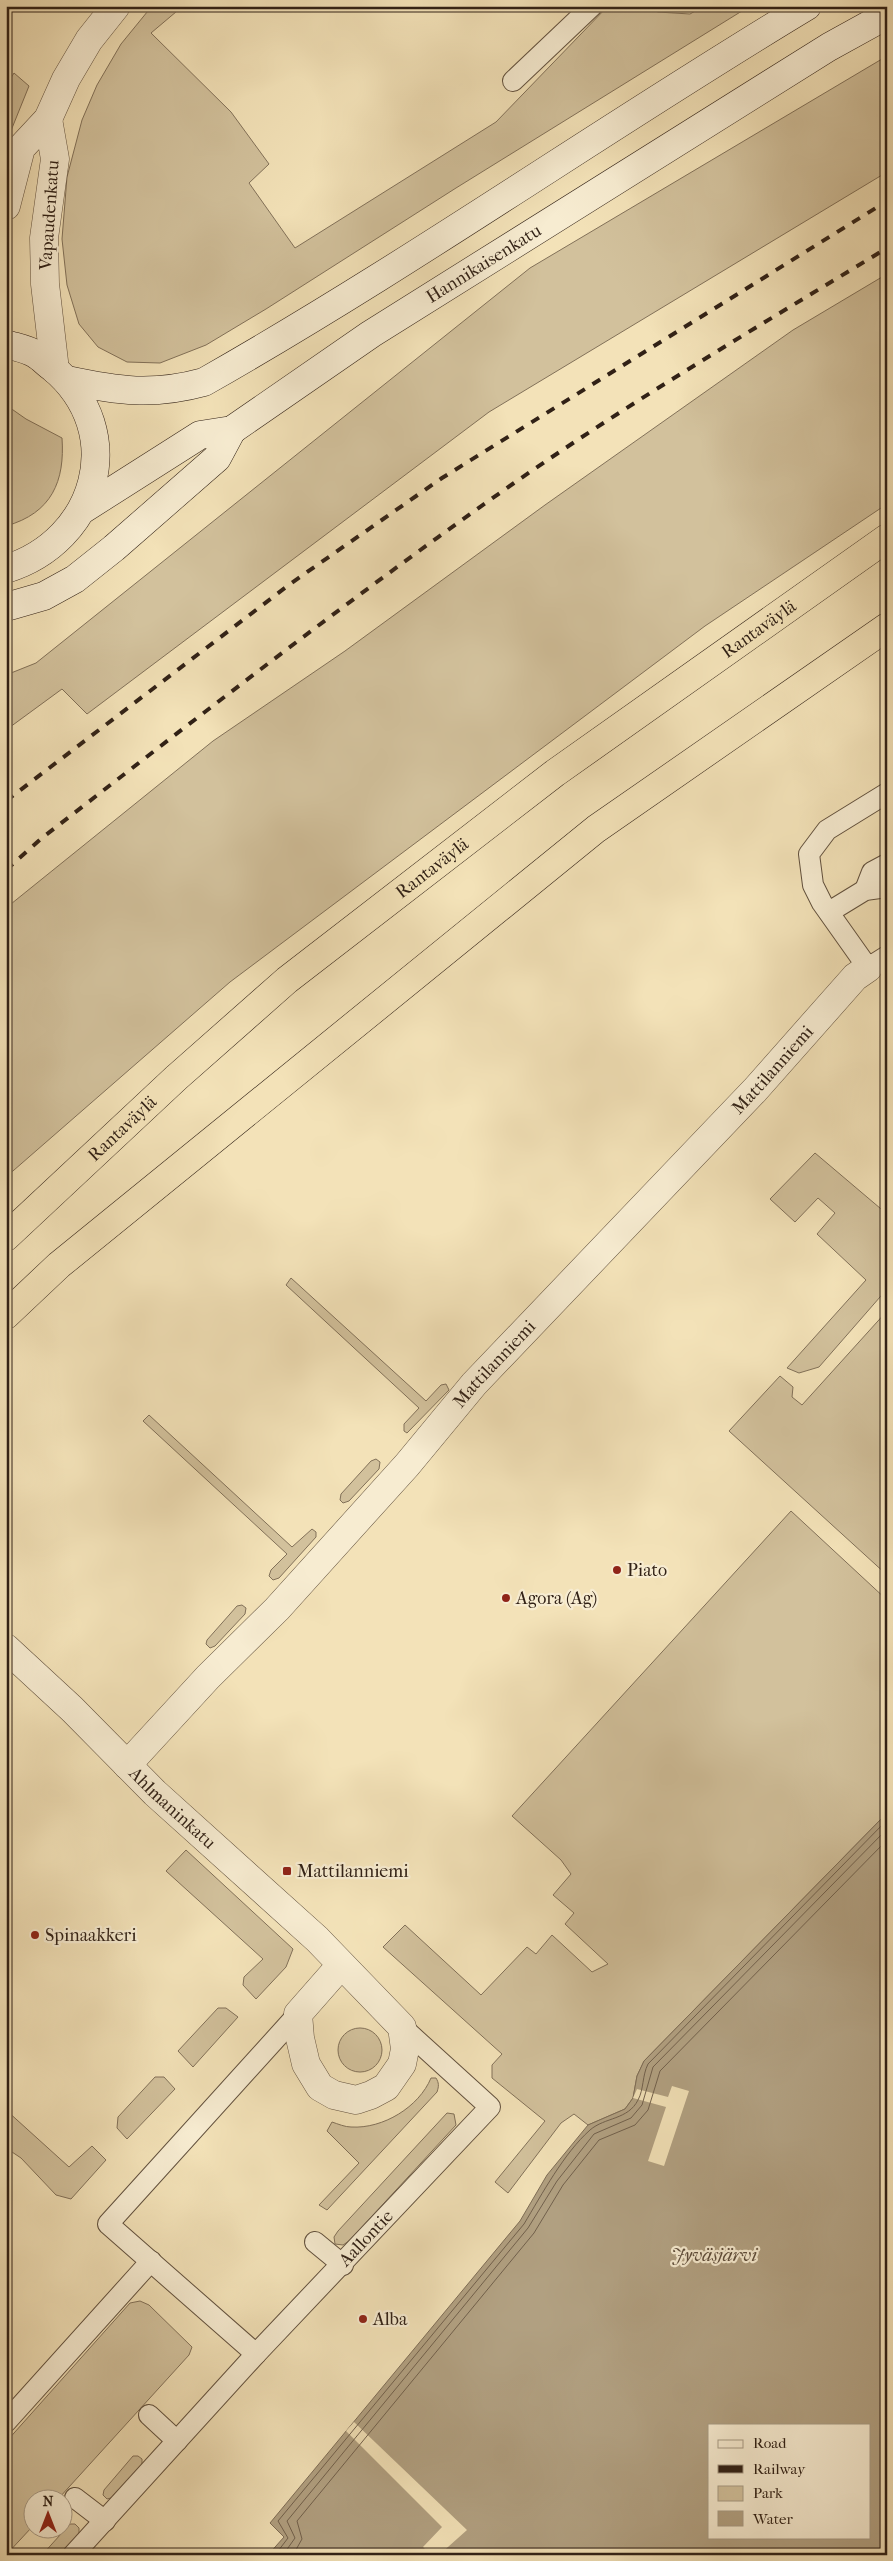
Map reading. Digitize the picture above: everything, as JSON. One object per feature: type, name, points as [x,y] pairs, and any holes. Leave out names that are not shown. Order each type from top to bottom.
[{"type":"highway","name":"Rantaväylä","points":[[6,1237],[176,1078],[287,980],[555,773],[887,538]]},
{"type":"highway","points":[[6,1315],[59,1265],[596,829],[887,627]]},
{"type":"street","name":"Vapaudenkatu","points":[[6,206],[20,148],[48,119],[66,80],[89,40],[116,6]]},
{"type":"street","points":[[61,375],[137,391],[175,390],[204,382],[402,265],[629,115],[807,6]]},
{"type":"street","name":"Hannikaisenkatu","points":[[82,510],[200,435],[232,430],[371,334],[829,47],[887,15]]},
{"type":"street","name":"Vapaudenkatu","points":[[48,119],[55,159],[44,238],[45,284],[61,375]]},
{"type":"street","points":[[6,344],[36,354],[61,375],[84,406],[90,420],[95,442],[95,466],[91,488],[82,510],[69,529],[50,548],[26,563],[6,569]]},
{"type":"street","points":[[6,607],[44,596],[74,580],[114,548],[217,458],[232,430]]},
{"type":"street","name":"Mattilanniemi","points":[[127,1765],[208,1677],[277,1609],[407,1465],[474,1384],[755,1090],[855,977],[877,962]]},
{"type":"street","name":"Ahlmaninkatu","points":[[6,1648],[72,1709],[155,1793],[317,1939],[402,2027]]},
{"type":"street","points":[[341,1965],[298,2014],[300,2038],[306,2064],[320,2087],[334,2095],[356,2100],[386,2087],[402,2064],[405,2049],[402,2027]]},
{"type":"lane","points":[[513,81],[592,6]]},
{"type":"lane","points":[[877,962],[829,912],[813,885],[809,854],[827,830],[887,793]]},
{"type":"lane","points":[[866,890],[872,872],[887,864]]},
{"type":"lane","points":[[829,912],[866,890],[887,887]]},
{"type":"lane","points":[[256,2354],[108,2224],[298,2014]]},
{"type":"lane","name":"Aallontie","points":[[73,2555],[256,2354],[490,2107],[402,2027]]},
{"type":"lane","points":[[315,2242],[342,2265]]},
{"type":"lane","points":[[6,2422],[151,2261]]},
{"type":"lane","points":[[149,2415],[177,2441]]},
{"type":"lane","points":[[75,2498],[105,2521]]},
{"type":"green space","points":[[152,6],[183,6],[151,33],[231,112],[269,164],[249,183],[295,248],[496,122],[608,6],[644,6],[658,12],[690,14],[704,6],[750,6],[456,188],[266,309],[206,345],[160,363],[127,362],[98,347],[79,324],[67,285],[62,239],[67,177],[82,120],[97,85],[121,44]]},
{"type":"green space","points":[[887,56],[887,172],[489,412],[87,714],[62,689],[6,730],[6,675],[36,663],[530,268]]},
{"type":"green space","points":[[14,73],[29,86],[6,143],[6,86]]},
{"type":"green space","points":[[887,274],[887,504],[705,626],[230,982],[6,1177],[6,908],[213,741],[345,651],[545,505],[793,330]]},
{"type":"green space","points":[[6,405],[26,419],[62,438],[62,454],[58,481],[45,504],[35,513],[6,526]]},
{"type":"green space","points":[[815,1153],[887,1214],[887,1289],[819,1367],[799,1373],[787,1368],[866,1280],[817,1234],[835,1213],[818,1198],[795,1222],[770,1199]]},
{"type":"green space","points":[[291,1278],[426,1401],[441,1385],[446,1384],[449,1390],[407,1433],[404,1431],[404,1424],[419,1408],[286,1285]]},
{"type":"green space","points":[[887,1311],[887,1575],[729,1431],[780,1376],[793,1387],[792,1397],[802,1405]]},
{"type":"green space","points":[[149,1415],[292,1547],[312,1529],[316,1532],[316,1537],[279,1578],[273,1580],[269,1576],[271,1570],[287,1554],[143,1421]]},
{"type":"green space","points":[[376,1459],[380,1462],[379,1469],[349,1501],[343,1503],[340,1500],[341,1494],[371,1461]]},
{"type":"green space","points":[[791,1511],[887,1600],[887,1813],[644,2061],[637,2076],[633,2098],[625,2109],[588,2125],[574,2114],[561,2123],[508,2193],[495,2182],[545,2121],[492,2078],[492,2065],[502,2054],[383,1947],[405,1925],[481,1995],[527,1947],[536,1954],[552,1935],[592,1972],[608,1964],[565,1924],[574,1913],[553,1895],[571,1874],[561,1860],[512,1816]]},
{"type":"green space","points":[[242,1605],[246,1608],[245,1614],[215,1646],[210,1648],[206,1644],[207,1640],[237,1606]]},
{"type":"green space","points":[[186,1850],[293,1949],[286,1967],[256,1999],[243,1985],[244,1977],[263,1959],[166,1871]]},
{"type":"green space","points":[[218,2008],[226,2008],[238,2017],[193,2067],[178,2051]]},
{"type":"green space","points":[[364,2028],[376,2034],[381,2041],[381,2059],[376,2066],[369,2071],[356,2072],[348,2069],[341,2062],[338,2046],[341,2038],[348,2031]]},
{"type":"green space","points":[[155,2077],[164,2077],[175,2089],[127,2139],[117,2128],[118,2117]]},
{"type":"green space","points":[[431,2078],[436,2078],[438,2081],[437,2092],[327,2210],[319,2205],[359,2163],[327,2131],[332,2122],[349,2127],[363,2127],[387,2120],[409,2107],[425,2089]]},
{"type":"green space","points":[[6,2110],[69,2167],[92,2146],[106,2160],[71,2199],[56,2195],[21,2158],[6,2148]]},
{"type":"green space","points":[[447,2113],[454,2114],[456,2125],[349,2241],[343,2245],[335,2244],[334,2237],[338,2231]]},
{"type":"green space","points":[[140,2301],[149,2305],[192,2347],[189,2355],[68,2488],[22,2488],[22,2538],[6,2555],[6,2442],[130,2303]]},
{"type":"green space","points":[[133,2456],[138,2456],[142,2459],[142,2465],[111,2498],[107,2499],[103,2495],[104,2490]]},
{"type":"green space","points":[[72,2524],[79,2528],[79,2534],[60,2555],[42,2555],[57,2538],[72,2538]]},
{"type":"water","name":"Jyväsjärvi","points":[[887,1813],[887,2555],[268,2555],[284,2537],[270,2523],[520,2221],[547,2175],[588,2125],[625,2109],[633,2098],[637,2076],[644,2061]]},
{"type":"pier","points":[[672,2086],[689,2091],[664,2166],[648,2161],[666,2107],[633,2098],[637,2089],[668,2097]]},
{"type":"pier","points":[[354,2422],[467,2530],[439,2555],[431,2555],[423,2547],[442,2527],[346,2431]]},
{"type":"railway","points":[[6,801],[290,584],[442,478],[887,201]]},
{"type":"railway","points":[[6,870],[42,838],[159,747],[394,569],[514,483],[652,392],[887,248]]},
{"type":"place","name":"Piato","points":[[617,1570]]},
{"type":"place","name":"Agora (Ag)","points":[[506,1598]]},
{"type":"place","name":"Mattilanniemi","points":[[287,1871]]},
{"type":"place","name":"Spinaakkeri","points":[[35,1935]]},
{"type":"place","name":"Alba","points":[[363,2319]]}]
